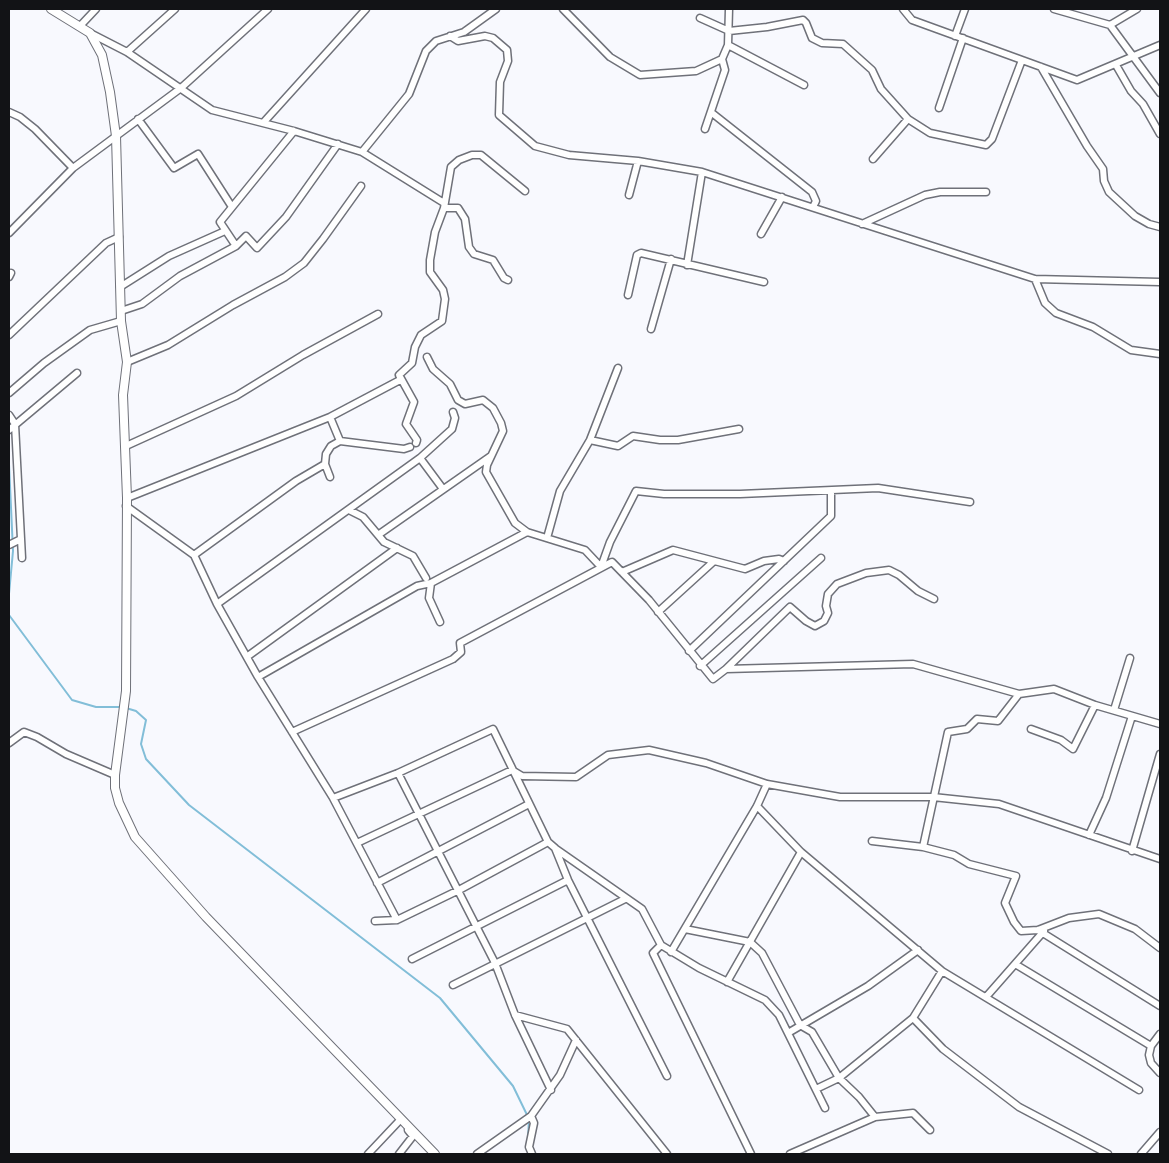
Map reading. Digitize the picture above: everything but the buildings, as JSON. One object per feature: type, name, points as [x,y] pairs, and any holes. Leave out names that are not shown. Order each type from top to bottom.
[{"type":"street","points":[[51,9],[90,33],[127,52],[212,110],[294,131],[362,152],[444,206],[458,208],[465,219],[468,247],[474,254],[493,260],[504,278],[508,280]]},
{"type":"street","points":[[80,26],[96,9]]},
{"type":"street","points":[[127,52],[175,9]]},
{"type":"street","points":[[9,233],[73,168],[181,88],[268,9]]},
{"type":"street","points":[[263,124],[366,9]]},
{"type":"street","points":[[362,152],[409,94],[426,51],[436,41],[464,32],[496,9]]},
{"type":"street","points":[[563,9],[610,57],[640,75],[696,71],[722,59],[728,45],[729,9]]},
{"type":"street","points":[[903,9],[912,20],[1077,80],[1160,45]]},
{"type":"street","points":[[955,36],[965,9]]},
{"type":"street","points":[[1054,9],[1073,11],[1110,25],[1160,93]]},
{"type":"street","points":[[1110,25],[1138,9]]},
{"type":"street","points":[[700,18],[729,31],[767,27],[803,20],[812,38],[822,43],[843,44],[872,70],[881,88],[908,119],[930,133],[986,145],[990,143],[1022,60]]},
{"type":"street","points":[[90,33],[102,56],[110,92],[116,136],[121,321],[127,362],[123,395],[126,446],[126,691],[115,775],[115,788],[119,803],[135,837],[206,917],[435,1154]]},
{"type":"street","points":[[450,36],[458,41],[485,36],[493,38],[507,50],[508,61],[500,82],[499,115],[535,146],[569,155],[638,161],[702,172],[1034,279],[1160,282]]},
{"type":"street","points":[[939,108],[963,38]]},
{"type":"street","points":[[728,45],[804,85]]},
{"type":"street","points":[[705,129],[726,70],[722,59]]},
{"type":"street","points":[[1116,65],[1131,91],[1144,104],[1160,134]]},
{"type":"street","points":[[1041,67],[1087,146],[1103,168],[1104,181],[1109,192],[1135,216],[1148,224],[1160,227]]},
{"type":"street","points":[[9,112],[20,117],[35,129],[73,168]]},
{"type":"street","points":[[712,113],[812,192],[816,201],[813,207]]},
{"type":"street","points":[[138,119],[174,168],[198,154],[232,207]]},
{"type":"street","points":[[873,159],[908,119]]},
{"type":"street","points":[[236,246],[220,222],[294,131]]},
{"type":"street","points":[[121,311],[142,304],[180,276],[236,246],[247,236],[257,248],[286,217],[338,144]]},
{"type":"street","points":[[330,477],[325,464],[328,449],[340,441],[413,445],[417,440],[406,424],[414,402],[400,380],[399,375],[414,359],[417,340],[427,330],[442,321],[445,299],[443,290],[430,272],[435,232],[444,206],[451,167],[459,160],[477,154],[525,191]]},
{"type":"street","points":[[629,195],[638,161]]},
{"type":"street","points":[[687,265],[702,172]]},
{"type":"street","points":[[127,362],[168,345],[233,305],[285,277],[304,263],[361,186]]},
{"type":"street","points":[[862,224],[925,195],[940,192],[986,192]]},
{"type":"street","points":[[761,234],[782,197]]},
{"type":"street","points":[[120,287],[169,256],[225,231]]},
{"type":"street","points":[[9,335],[106,243],[119,237]]},
{"type":"street","points":[[628,294],[638,254],[671,259],[687,265],[764,282]]},
{"type":"street","points":[[650,329],[671,259]]},
{"type":"street","points":[[1034,279],[1045,303],[1056,313],[1093,327],[1131,350],[1160,354]]},
{"type":"street","points":[[126,446],[236,396],[378,314]]},
{"type":"street","points":[[9,393],[44,363],[90,330],[121,321]]},
{"type":"street","points":[[427,357],[433,369],[450,384],[458,400],[465,404],[483,400],[492,408],[503,431],[487,465],[488,478],[515,523],[527,532],[585,550],[601,567]]},
{"type":"street","points":[[547,538],[560,491],[590,440],[618,368]]},
{"type":"street","points":[[12,427],[77,373]]},
{"type":"street","points":[[126,502],[330,417],[400,380]]},
{"type":"street","points":[[217,604],[420,458],[452,429],[455,418],[452,412]]},
{"type":"street","points":[[9,415],[12,427],[18,540],[22,558]]},
{"type":"street","points":[[330,417],[340,441]]},
{"type":"street","points":[[590,440],[618,446],[633,436],[660,440],[678,440],[739,429]]},
{"type":"street","points":[[378,535],[492,455]]},
{"type":"street","points":[[420,458],[442,489]]},
{"type":"street","points":[[194,555],[296,481],[325,464]]},
{"type":"street","points":[[601,567],[610,542],[636,491],[688,494],[831,492],[878,488],[970,502]]},
{"type":"street","points":[[688,651],[831,516],[831,492]]},
{"type":"street","points":[[126,502],[194,555],[217,604],[248,656],[258,677],[334,798],[397,920]]},
{"type":"street","points":[[349,510],[363,517],[384,542],[415,558],[428,581],[430,598],[440,622]]},
{"type":"street","points":[[258,677],[417,586],[527,532]]},
{"type":"street","points":[[9,545],[18,540]]},
{"type":"street","points":[[248,656],[397,548]]},
{"type":"street","points":[[622,572],[673,550],[744,569],[764,561],[779,559],[784,561]]},
{"type":"street","points":[[700,666],[821,558]]},
{"type":"street","points":[[292,732],[452,659],[461,652],[460,643],[612,562],[658,612],[700,666],[713,679],[726,669],[790,607],[815,626],[824,621],[828,613],[826,606],[828,594],[837,584],[866,573],[889,570],[899,575],[918,591],[934,599]]},
{"type":"street","points":[[658,612],[714,562]]},
{"type":"street","points":[[1114,710],[1130,658]]},
{"type":"street","points":[[726,669],[914,664],[1019,694],[1054,689],[1095,705],[1160,724]]},
{"type":"street","points":[[923,847],[948,732],[967,729],[977,719],[998,720],[1019,694]]},
{"type":"street","points":[[1030,729],[1061,740],[1074,749],[1095,705]]},
{"type":"street","points":[[1089,835],[1106,798],[1132,716]]},
{"type":"street","points":[[334,798],[398,773],[493,729],[548,842],[625,899],[642,909],[661,945],[727,982],[765,1000],[779,1015],[826,1108]]},
{"type":"street","points":[[9,743],[16,736],[24,732],[37,737],[66,754],[115,775]]},
{"type":"street","points":[[512,770],[522,776],[576,777],[608,755],[649,750],[706,762],[767,784],[840,797],[933,797],[999,804],[1160,859]]},
{"type":"street","points":[[1132,851],[1160,754]]},
{"type":"street","points":[[357,843],[419,812],[512,770]]},
{"type":"street","points":[[398,773],[495,963],[515,1015],[551,1090]]},
{"type":"street","points":[[671,952],[757,806],[767,784]]},
{"type":"street","points":[[377,883],[529,804]]},
{"type":"street","points":[[757,806],[801,852],[942,971],[1139,1090]]},
{"type":"street","points":[[375,921],[397,920],[459,890],[548,842]]},
{"type":"street","points":[[872,842],[923,847],[954,855],[969,864],[1016,876],[1005,899],[1005,906],[1021,931],[1040,932],[1160,1006]]},
{"type":"street","points":[[555,848],[587,919],[667,1076]]},
{"type":"street","points":[[727,982],[801,852]]},
{"type":"street","points":[[412,959],[568,880]]},
{"type":"street","points":[[453,985],[625,899]]},
{"type":"street","points":[[986,997],[1040,932],[1048,926],[1069,918],[1099,914],[1135,929],[1160,948]]},
{"type":"street","points":[[684,929],[750,942],[762,953],[800,1025],[812,1032],[838,1078],[859,1097],[875,1117]]},
{"type":"street","points":[[661,945],[653,953],[751,1154]]},
{"type":"street","points":[[788,1033],[868,986],[918,950]]},
{"type":"street","points":[[1015,964],[1151,1046]]},
{"type":"street","points":[[816,1089],[838,1078],[913,1018],[942,971]]},
{"type":"street","points":[[515,1015],[568,1029],[667,1154]]},
{"type":"street","points":[[913,1018],[944,1049],[1019,1107],[1108,1154]]},
{"type":"street","points":[[1160,1034],[1151,1046],[1151,1063],[1160,1072]]},
{"type":"street","points":[[477,1154],[531,1116],[551,1090],[576,1040]]},
{"type":"street","points":[[790,1154],[875,1117],[914,1112],[930,1130]]},
{"type":"street","points":[[531,1116],[534,1123],[529,1147],[532,1154]]},
{"type":"street","points":[[368,1154],[401,1120]]},
{"type":"street","points":[[399,1154],[413,1136],[401,1120]]},
{"type":"street","points":[[1141,1154],[1160,1132]]},
{"type":"waterway","points":[[9,464],[13,551],[9,594]]},
{"type":"waterway","points":[[9,615],[72,700],[96,707],[121,707]]},
{"type":"waterway","points":[[126,708],[136,711],[146,720],[141,744],[146,759],[189,805],[440,998],[513,1086],[529,1119],[528,1139]]}]
